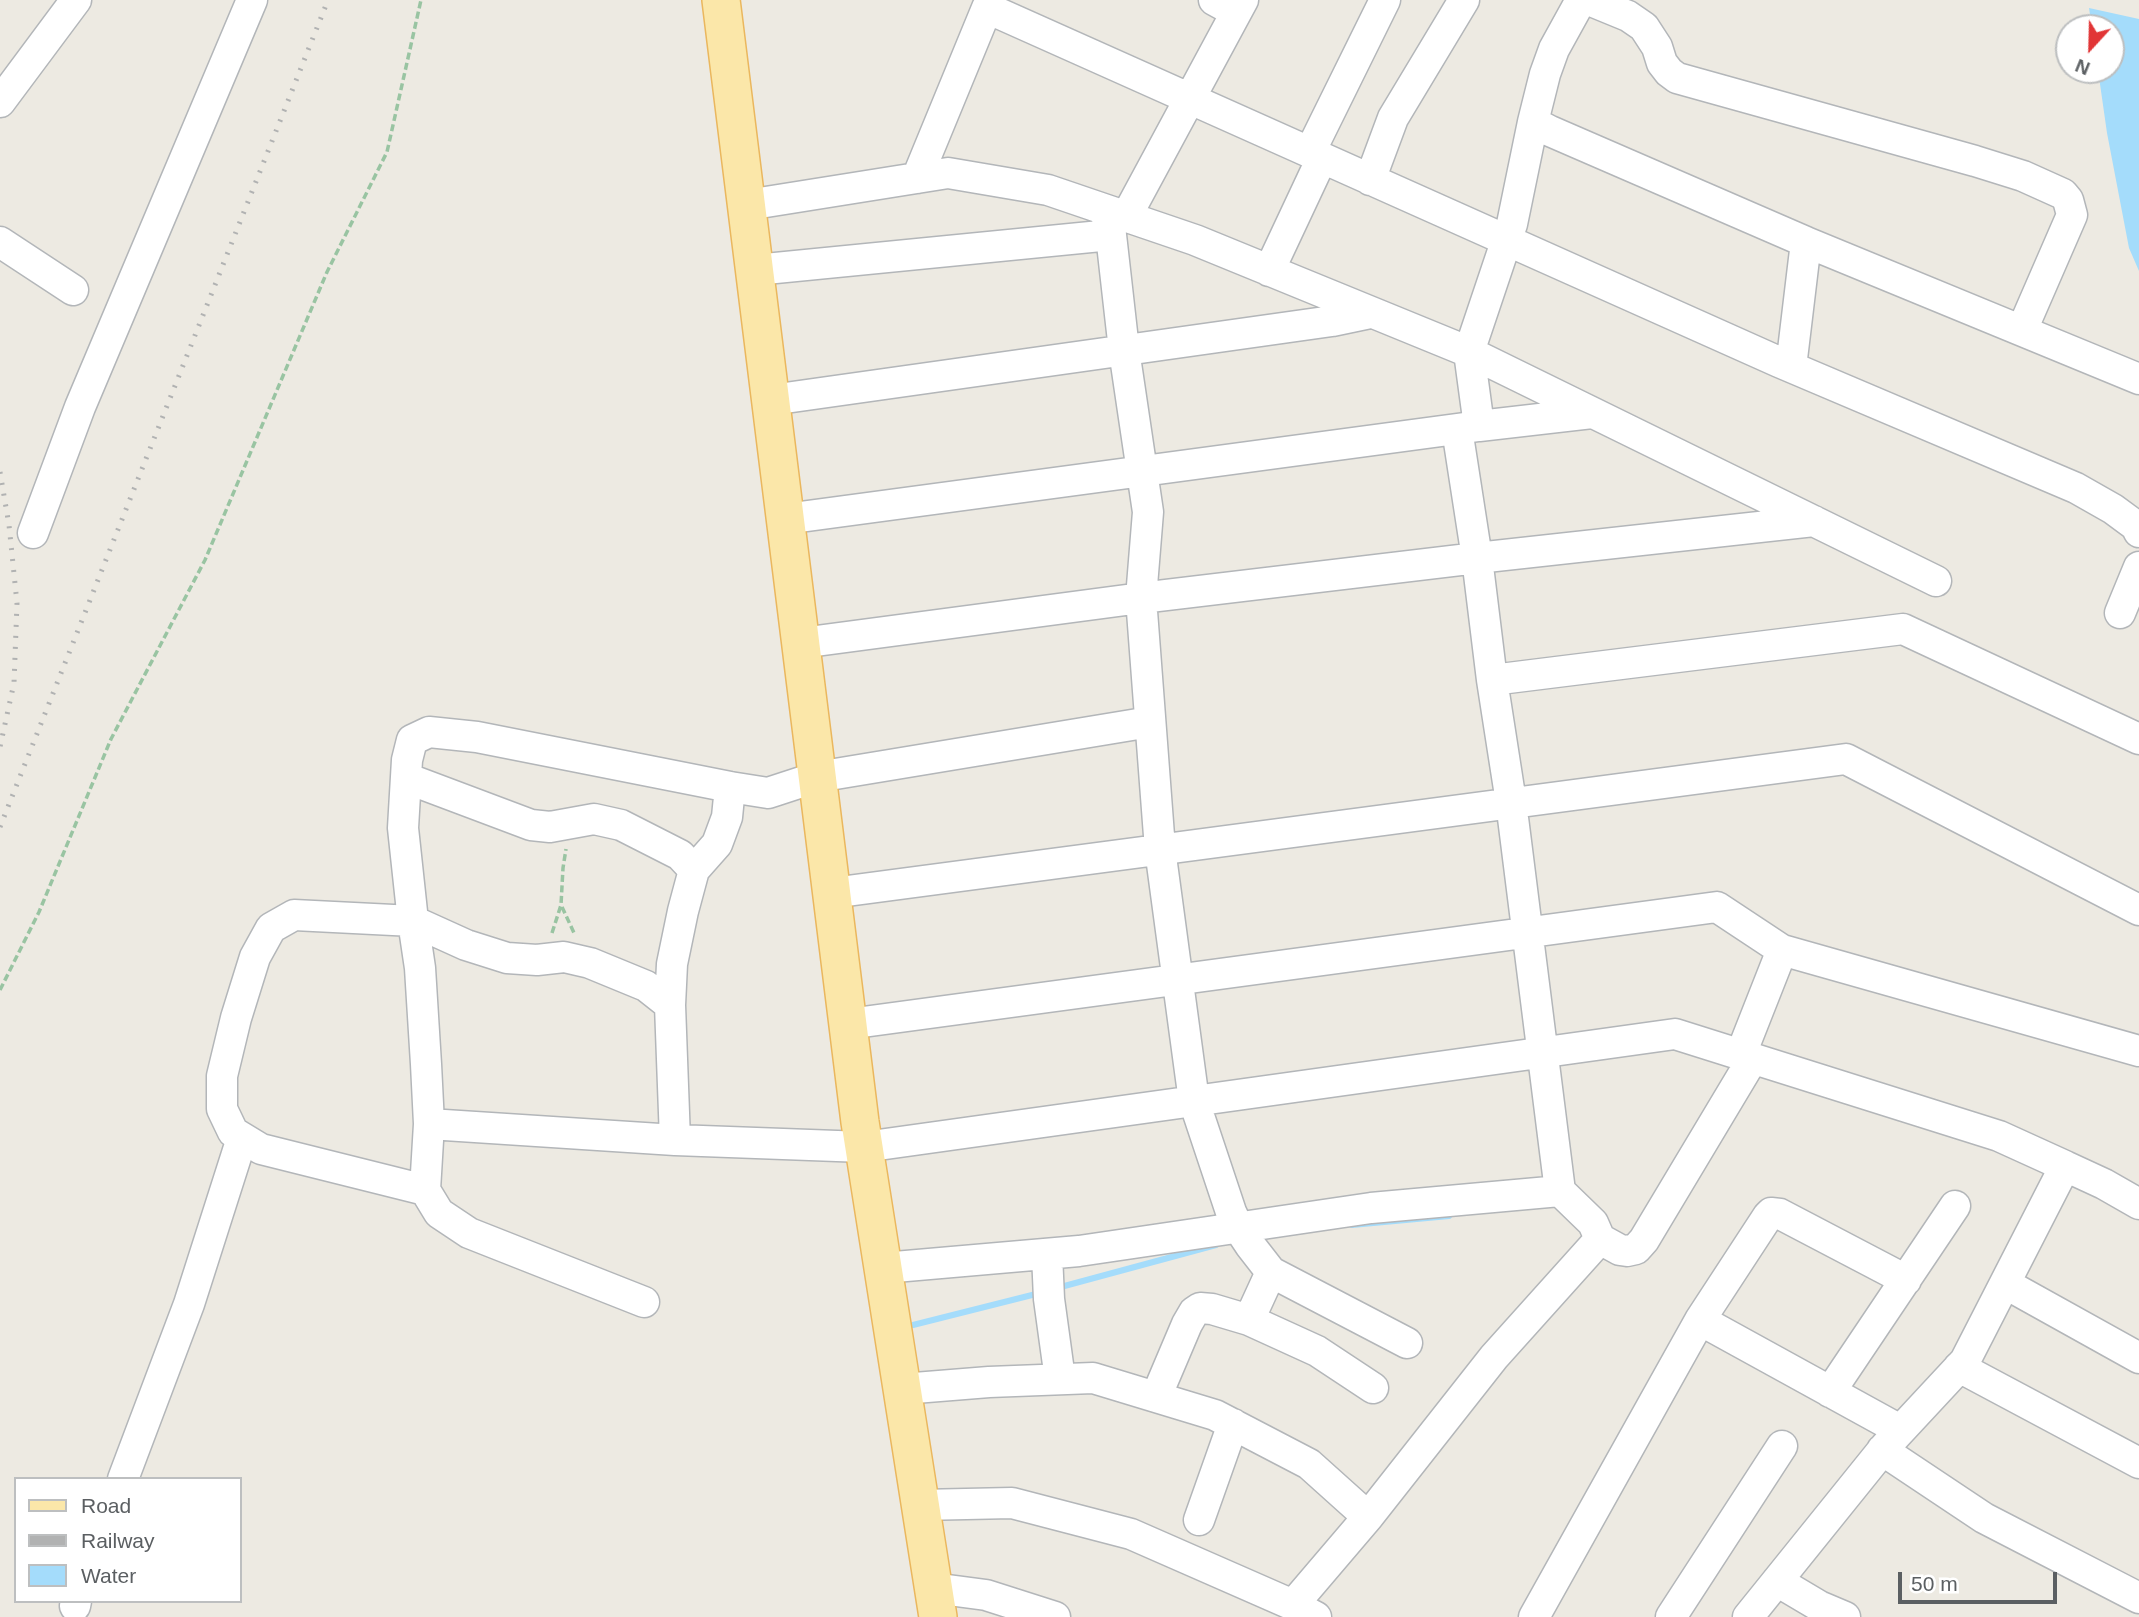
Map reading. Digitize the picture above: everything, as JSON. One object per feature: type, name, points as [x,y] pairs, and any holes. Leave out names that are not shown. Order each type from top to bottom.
[{"type":"main road","points":[[721,0],[864,1147],[935,1602]]},
{"type":"street","points":[[0,101],[76,0]]},
{"type":"street","points":[[33,533],[80,407],[252,0]]},
{"type":"street","points":[[1269,271],[1316,155],[1385,0]]},
{"type":"street","points":[[1370,180],[1393,118],[1464,0]]},
{"type":"street","points":[[1581,0],[1554,49],[1533,122],[1512,224],[1469,352],[1468,427],[1477,558],[1560,1191],[1593,1223],[1600,1238],[1620,1250],[1636,1249],[1644,1240],[1746,1056],[1782,950]]},
{"type":"street","points":[[1588,0],[1629,16],[1644,27],[1657,47],[1662,63],[1668,72],[1677,78],[1975,161],[2023,176],[2063,194],[2068,200],[2072,215],[2022,330]]},
{"type":"street","points":[[917,178],[982,3],[1188,99],[1506,241],[1791,367],[2076,488],[2113,509],[2136,526],[2139,532]]},
{"type":"street","points":[[1231,4],[1188,99],[1114,221],[1124,350],[1148,512],[1141,598],[1160,849],[1194,1101],[1238,1227],[1271,1272],[1407,1343]]},
{"type":"street","points":[[1533,122],[1806,242],[2139,379]]},
{"type":"street","points":[[747,205],[948,173],[1048,190],[1114,221],[1195,240],[1469,352],[1936,581]]},
{"type":"street","points":[[755,270],[1114,221]]},
{"type":"street","points":[[0,242],[73,290]]},
{"type":"street","points":[[1791,367],[1806,242]]},
{"type":"street","points":[[771,400],[1332,321],[1370,313]]},
{"type":"street","points":[[785,519],[1468,427],[1592,413]]},
{"type":"street","points":[[801,643],[1141,598],[1814,521]]},
{"type":"street","points":[[2120,613],[2139,566]]},
{"type":"street","points":[[1492,680],[1903,629],[2139,739]]},
{"type":"street","points":[[644,1301],[469,1233],[439,1213],[425,1190],[429,1124],[420,968],[403,828],[407,760],[412,740],[429,732],[477,737],[768,793],[817,777],[1150,722]]},
{"type":"street","points":[[832,893],[1846,760],[2139,910]]},
{"type":"street","points":[[406,778],[531,825],[550,827],[594,819],[621,825],[680,855],[694,870]]},
{"type":"street","points":[[675,1140],[670,1005],[672,964],[694,870],[716,844],[727,817],[730,787]]},
{"type":"street","points":[[848,1024],[1717,906],[1782,950],[2139,1051]]},
{"type":"street","points":[[425,1190],[261,1149],[233,1132],[222,1109],[222,1076],[255,957],[271,928],[294,915],[413,921],[466,945],[507,958],[537,960],[564,957],[590,963],[646,986],[670,1005]]},
{"type":"street","points":[[429,1124],[675,1140],[864,1147],[1675,1034],[1999,1136],[2104,1184],[2139,1204]]},
{"type":"street","points":[[124,1477],[189,1304],[242,1138]]},
{"type":"street","points":[[1748,1617],[1891,1440],[1965,1361],[2065,1167]]},
{"type":"street","points":[[883,1268],[1048,1276],[1238,1227],[1371,1208],[1560,1191]]},
{"type":"street","points":[[1830,1392],[1955,1206]]},
{"type":"street","points":[[1534,1617],[1700,1320],[1771,1213],[1780,1214],[1906,1280]]},
{"type":"street","points":[[920,1505],[1012,1503],[1130,1534],[1305,1611],[1368,1517],[1494,1357],[1600,1238]]},
{"type":"street","points":[[1249,1320],[1271,1272]]},
{"type":"street","points":[[1048,1276],[1060,1379]]},
{"type":"street","points":[[2006,1284],[2139,1358]]},
{"type":"street","points":[[1156,1397],[1194,1312],[1200,1308],[1249,1320],[1317,1351],[1373,1388]]},
{"type":"street","points":[[1700,1320],[1830,1392],[1984,1518],[2139,1598]]},
{"type":"street","points":[[1959,1367],[2139,1463]]},
{"type":"street","points":[[902,1389],[1093,1378],[1215,1415],[1233,1424],[1309,1464],[1368,1517]]},
{"type":"street","points":[[1199,1520],[1233,1424]]},
{"type":"street","points":[[1671,1617],[1782,1446]]},
{"type":"street","points":[[1777,1581],[1819,1606],[1845,1617]]},
{"type":"street","points":[[935,1602],[986,1595],[1055,1617]]},
{"type":"path","points":[[0,990],[39,912],[111,739],[205,560],[327,272],[387,152],[421,0]]},
{"type":"path","points":[[537,960],[552,932],[561,905],[563,869],[568,839],[574,824]]},
{"type":"water","points":[[2089,8],[2116,14],[2090,14]]},
{"type":"water","points":[[2125,16],[2139,19],[2139,271],[2129,248],[2100,84],[2125,84]]},
{"type":"waterway","points":[[1352,1225],[1449,1216]]},
{"type":"waterway","points":[[1057,1288],[1216,1245]]},
{"type":"waterway","points":[[913,1325],[1040,1293]]},
{"type":"railway","points":[[0,827],[328,0]]},
{"type":"railway","points":[[0,472],[9,525],[17,603],[14,683],[0,747]]}]
